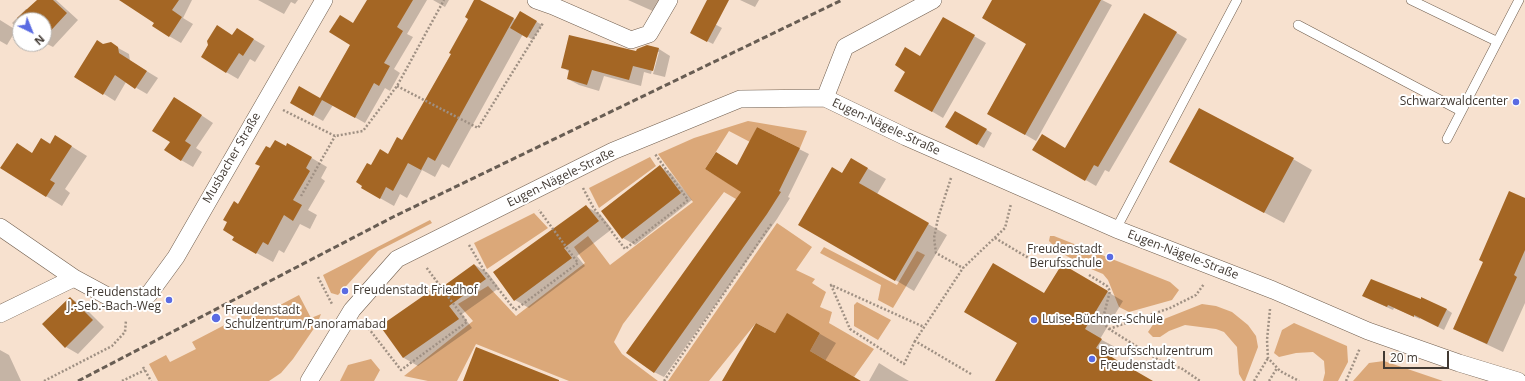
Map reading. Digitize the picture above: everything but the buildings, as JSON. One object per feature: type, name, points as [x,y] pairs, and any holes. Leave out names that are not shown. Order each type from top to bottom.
[{"type":"street","name":"Musbacher Straße","points":[[127,301],[150,294],[171,263],[324,0]]},
{"type":"street","points":[[536,0],[631,40],[649,34],[669,0]]},
{"type":"street","points":[[825,98],[845,47],[933,0]]},
{"type":"street","name":"Eugen-Nägele-Straße","points":[[309,381],[353,308],[398,259],[414,250],[613,151],[740,99],[825,98],[1016,187],[1116,229],[1273,290],[1368,331],[1459,363],[1518,381]]},
{"type":"street","points":[[0,227],[74,278],[111,298],[127,301]]},
{"type":"street","points":[[0,314],[74,278]]},
{"type":"lane","points":[[1116,229],[1237,0]]},
{"type":"lane","points":[[1411,0],[1496,41]]},
{"type":"lane","points":[[1447,139],[1496,41],[1519,0]]},
{"type":"lane","points":[[1298,25],[1461,112]]},
{"type":"path","points":[[266,102],[335,136],[363,131],[396,86],[444,0]]},
{"type":"path","points":[[396,86],[478,128],[553,6]]},
{"type":"path","points":[[301,196],[335,136]]},
{"type":"path","points":[[574,171],[593,207],[625,249],[688,200],[655,155],[646,138]]},
{"type":"path","points":[[957,160],[941,205],[934,238],[936,253],[963,268]]},
{"type":"path","points":[[924,328],[831,285],[850,329],[904,364],[915,341],[924,328],[963,268],[1005,228],[1016,187]]},
{"type":"path","points":[[458,229],[485,272],[515,310],[578,263],[527,194]]},
{"type":"path","points":[[664,381],[772,223]]},
{"type":"path","points":[[995,238],[1042,266]]},
{"type":"path","points":[[353,308],[401,370],[467,322],[414,250]]},
{"type":"path","points":[[1109,329],[1170,308],[1196,295],[1215,268]]},
{"type":"path","points":[[1089,275],[1107,286],[1110,292],[1102,322],[1109,329],[1165,364],[1180,368],[1200,381]]},
{"type":"path","points":[[318,277],[343,324]]},
{"type":"path","points":[[1254,381],[1268,358],[1267,340],[1273,290]]},
{"type":"path","points":[[44,381],[112,346],[125,332],[127,301]]},
{"type":"path","points":[[1346,381],[1368,331]]},
{"type":"path","points":[[915,341],[971,374]]},
{"type":"path","points":[[1268,358],[1277,368],[1299,381]]},
{"type":"path","points":[[122,381],[144,368],[151,381]]},
{"type":"path","points":[[1269,381],[1277,368]]},
{"type":"shaded area","points":[[748,121],[807,131],[800,148],[757,127],[750,142],[729,131],[705,169],[770,209],[736,199],[724,192],[623,324],[614,342],[622,354],[658,381],[569,381],[476,344],[457,381],[428,381],[404,376],[473,321],[458,304],[488,286],[516,316],[585,263],[574,247],[588,236],[610,265],[693,202],[658,154],[694,138]]},
{"type":"shaded area","points":[[650,157],[656,166],[599,208],[589,188]]},
{"type":"shaded area","points":[[534,213],[548,228],[487,269],[474,243]]},
{"type":"shaded area","points":[[430,220],[432,223],[378,251],[338,295],[331,293],[323,275]]},
{"type":"shaded area","points":[[777,223],[812,247],[796,270],[815,279],[812,283],[826,292],[820,307],[832,312],[829,323],[874,349],[854,377],[810,351],[820,333],[787,314],[775,333],[756,323],[709,381],[668,381]]},
{"type":"shaded area","points":[[1050,236],[1054,236],[1170,282],[1179,290],[1172,300],[1129,312],[1119,307],[1108,280],[1103,274],[1084,266],[1060,252],[1049,241]]},
{"type":"shaded area","points":[[824,247],[897,285],[917,251],[925,255],[893,308],[878,300],[881,285],[820,253]]},
{"type":"shaded area","points":[[299,295],[311,318],[321,314],[317,324],[293,359],[281,373],[269,381],[158,381],[149,364],[166,355],[170,362],[196,349],[192,342],[261,306],[265,313]]},
{"type":"shaded area","points":[[857,302],[891,320],[878,340],[854,326],[854,305]]},
{"type":"shaded area","points":[[1202,304],[1216,306],[1232,312],[1248,325],[1256,336],[1258,347],[1245,381],[1243,381],[1239,374],[1237,347],[1224,332],[1216,329],[1185,325],[1169,331],[1160,337],[1153,337],[1148,332],[1154,323]]},
{"type":"shaded area","points":[[1294,323],[1347,346],[1348,362],[1338,381],[1323,381],[1325,373],[1324,361],[1313,352],[1296,353],[1279,357],[1274,353],[1282,330]]},
{"type":"shaded area","points":[[371,359],[380,370],[374,381],[340,381],[348,365]]},
{"type":"shaded area","points":[[1384,361],[1443,381],[1353,381],[1369,363]]},
{"type":"railway","points":[[78,381],[393,217],[842,0]]},
{"type":"place","name":"Schwarzwaldcenter","points":[[1516,102]]},
{"type":"place","name":"Freudenstadt Berufsschule","points":[[1110,257]]},
{"type":"place","name":"Freudenstadt Friedhof","points":[[345,291]]},
{"type":"place","name":"Freudenstadt J.-Seb.-Bach-Weg","points":[[169,300]]},
{"type":"place","name":"Freudenstadt Schulzentrum/Panoramabad","points":[[216,318]]},
{"type":"place","name":"Luise-Büchner-Schule","points":[[1034,320]]},
{"type":"place","name":"Berufsschulzentrum Freudenstadt","points":[[1092,359]]}]
